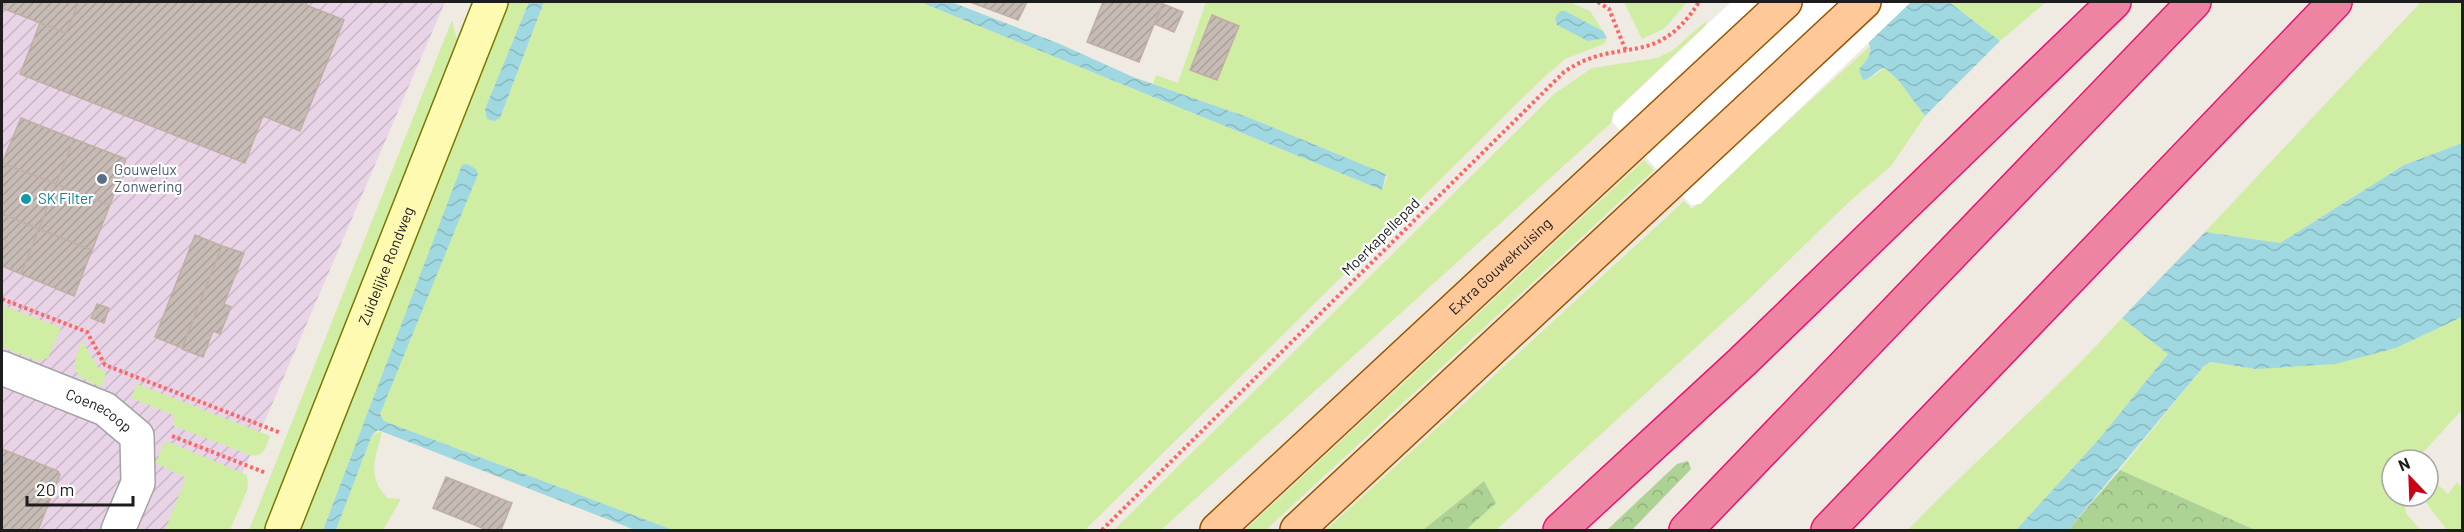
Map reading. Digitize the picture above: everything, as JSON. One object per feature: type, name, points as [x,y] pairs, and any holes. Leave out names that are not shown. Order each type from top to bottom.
[{"type":"highway","points":[[1560,531],[1776,330],[2114,2]]},
{"type":"highway","points":[[1686,531],[2194,2]]},
{"type":"highway","points":[[1828,531],[2335,2]]},
{"type":"main road","name":"Zuidelijke Rondweg","points":[[282,531],[490,2]]},
{"type":"main road","name":"Extra Gouwekruising","points":[[1217,531],[1785,2]]},
{"type":"main road","points":[[1297,531],[1864,2]]},
{"type":"street","name":"Coenecoop","points":[[2,368],[105,409],[137,436],[138,483],[118,531]]},
{"type":"path","points":[[1598,2],[1609,9],[1626,51]]},
{"type":"path","name":"Moerkapellepad","points":[[1102,531],[1564,72],[1586,58],[1650,46],[1667,39],[1683,25],[1699,2]]},
{"type":"path","points":[[2,299],[87,332],[105,365],[281,434]]},
{"type":"path","points":[[137,436],[170,435],[266,473]]},
{"type":"shaded area","points":[[2,2],[445,2],[218,530],[2,530]]},
{"type":"green space","points":[[509,2],[529,2],[485,109],[500,118],[544,2],[920,2],[1382,190],[1386,174],[1250,118],[1153,84],[1156,75],[1178,83],[1206,2],[1570,2],[1590,11],[1603,31],[1565,11],[1588,41],[1607,38],[1604,44],[1565,59],[1541,80],[1085,530],[673,530],[384,421],[380,414],[463,164],[323,530],[300,530]]},
{"type":"green space","points":[[1624,2],[1687,2],[1665,28],[1642,39]]},
{"type":"green space","points":[[1949,2],[2046,2],[2000,41]]},
{"type":"green space","points":[[2421,2],[2462,2],[2462,143],[2404,165],[2280,243],[2205,232]]},
{"type":"green space","points":[[452,20],[457,40],[265,530],[249,530]]},
{"type":"green space","points":[[1706,21],[1706,25],[1613,113],[1611,123],[1161,530],[1114,530],[1554,94],[1592,68],[1657,58],[1673,50]]},
{"type":"green space","points":[[1870,46],[1870,54],[1859,70],[1869,79],[1885,68],[1899,81],[1925,116],[1891,166],[1850,201],[1751,297],[1496,530],[1466,530],[1496,503],[1484,481],[1423,530],[1326,530],[1684,201],[1692,209]]},
{"type":"green space","points":[[1644,160],[1654,170],[1266,530],[1245,530]]},
{"type":"green space","points":[[2,305],[61,328],[48,358],[38,361],[2,347]]},
{"type":"green space","points":[[2462,317],[2462,410],[2427,448],[2380,448],[2380,508],[2405,508],[2406,513],[2420,530],[2255,530],[2120,470],[2204,366],[2211,362],[2256,369],[2396,348]]},
{"type":"green space","points":[[2122,318],[2168,354],[2099,439],[2016,530],[1908,530],[2070,372]]},
{"type":"green space","points":[[82,341],[99,369],[106,372],[102,387],[84,379],[76,371],[75,359]]},
{"type":"green space","points":[[137,384],[270,436],[266,447],[258,455],[250,455],[174,426],[174,415],[131,398]]},
{"type":"green space","points":[[382,431],[375,458],[374,474],[381,490],[388,498],[401,499],[383,530],[336,530],[372,435]]},
{"type":"green space","points":[[169,442],[247,475],[248,488],[230,530],[165,530],[186,478],[156,463],[163,444]]},
{"type":"green space","points":[[1688,461],[1691,469],[1632,530],[1607,530],[1677,464]]},
{"type":"green space","points":[[2120,470],[2255,530],[2068,530]]},
{"type":"green space","points":[[1484,481],[1496,503],[1466,530],[1423,530]]},
{"type":"green space","points":[[2457,482],[2462,487],[2462,530],[2447,530],[2430,508],[2440,508],[2440,486],[2448,494]]},
{"type":"water","points":[[529,2],[544,2],[500,118],[494,121],[487,119],[485,109]]},
{"type":"water","points":[[920,2],[951,2],[1060,44],[1133,77],[1250,118],[1386,174],[1382,190]]},
{"type":"water","points":[[1822,2],[1949,2],[2000,41],[1925,116],[1899,81],[1885,68],[1863,80],[1859,70],[1870,53],[1870,46],[1853,25]]},
{"type":"water","points":[[1560,11],[1565,11],[1603,31],[1607,38],[1588,41],[1557,25],[1555,18]]},
{"type":"water","points":[[2462,143],[2462,317],[2396,348],[2335,364],[2256,369],[2211,362],[2204,366],[2068,530],[2016,530],[2099,439],[2168,354],[2122,318],[2205,232],[2280,243],[2404,165]]},
{"type":"water","points":[[467,164],[476,169],[478,174],[380,414],[384,421],[673,530],[635,530],[378,430],[372,435],[336,530],[323,530],[462,165]]},
{"type":"pier","points":[[1731,2],[1911,2],[1700,204],[1691,205],[1612,122],[1614,113]]},
{"type":"building","points":[[2,2],[79,2],[66,33],[2,8]]},
{"type":"building","points":[[79,2],[308,2],[306,5],[344,20],[300,131],[263,116],[245,163],[20,74],[40,23],[66,33]]},
{"type":"building","points":[[970,2],[1027,2],[1018,20]]},
{"type":"building","points":[[1103,2],[1163,2],[1139,62],[1087,42]]},
{"type":"building","points":[[1163,4],[1183,12],[1174,32],[1155,24]]},
{"type":"building","points":[[1212,15],[1239,26],[1217,80],[1190,70]]},
{"type":"building","points":[[21,118],[74,139],[56,184],[2,163]]},
{"type":"building","points":[[74,139],[126,159],[110,205],[56,184]]},
{"type":"building","name":"SK Filter","points":[[2,163],[56,184],[39,229],[2,214]]},
{"type":"building","points":[[56,184],[110,205],[92,250],[39,229]]},
{"type":"building","points":[[2,214],[39,229],[21,274],[2,266]]},
{"type":"building","points":[[39,229],[92,250],[74,296],[21,274]]},
{"type":"building","points":[[195,235],[222,246],[182,348],[155,337]]},
{"type":"building","points":[[222,246],[244,253],[224,304],[231,307],[220,334],[213,331],[203,357],[182,349]]},
{"type":"building","points":[[97,304],[109,308],[104,323],[91,318]]},
{"type":"building","points":[[2,449],[58,471],[60,475],[38,530],[2,530]]},
{"type":"building","points":[[446,477],[512,503],[501,530],[487,530],[433,508]]},
{"type":"place","name":"Gouwelux Zonwering","points":[[102,179]]},
{"type":"place","name":"SK Filter","points":[[26,199]]}]
